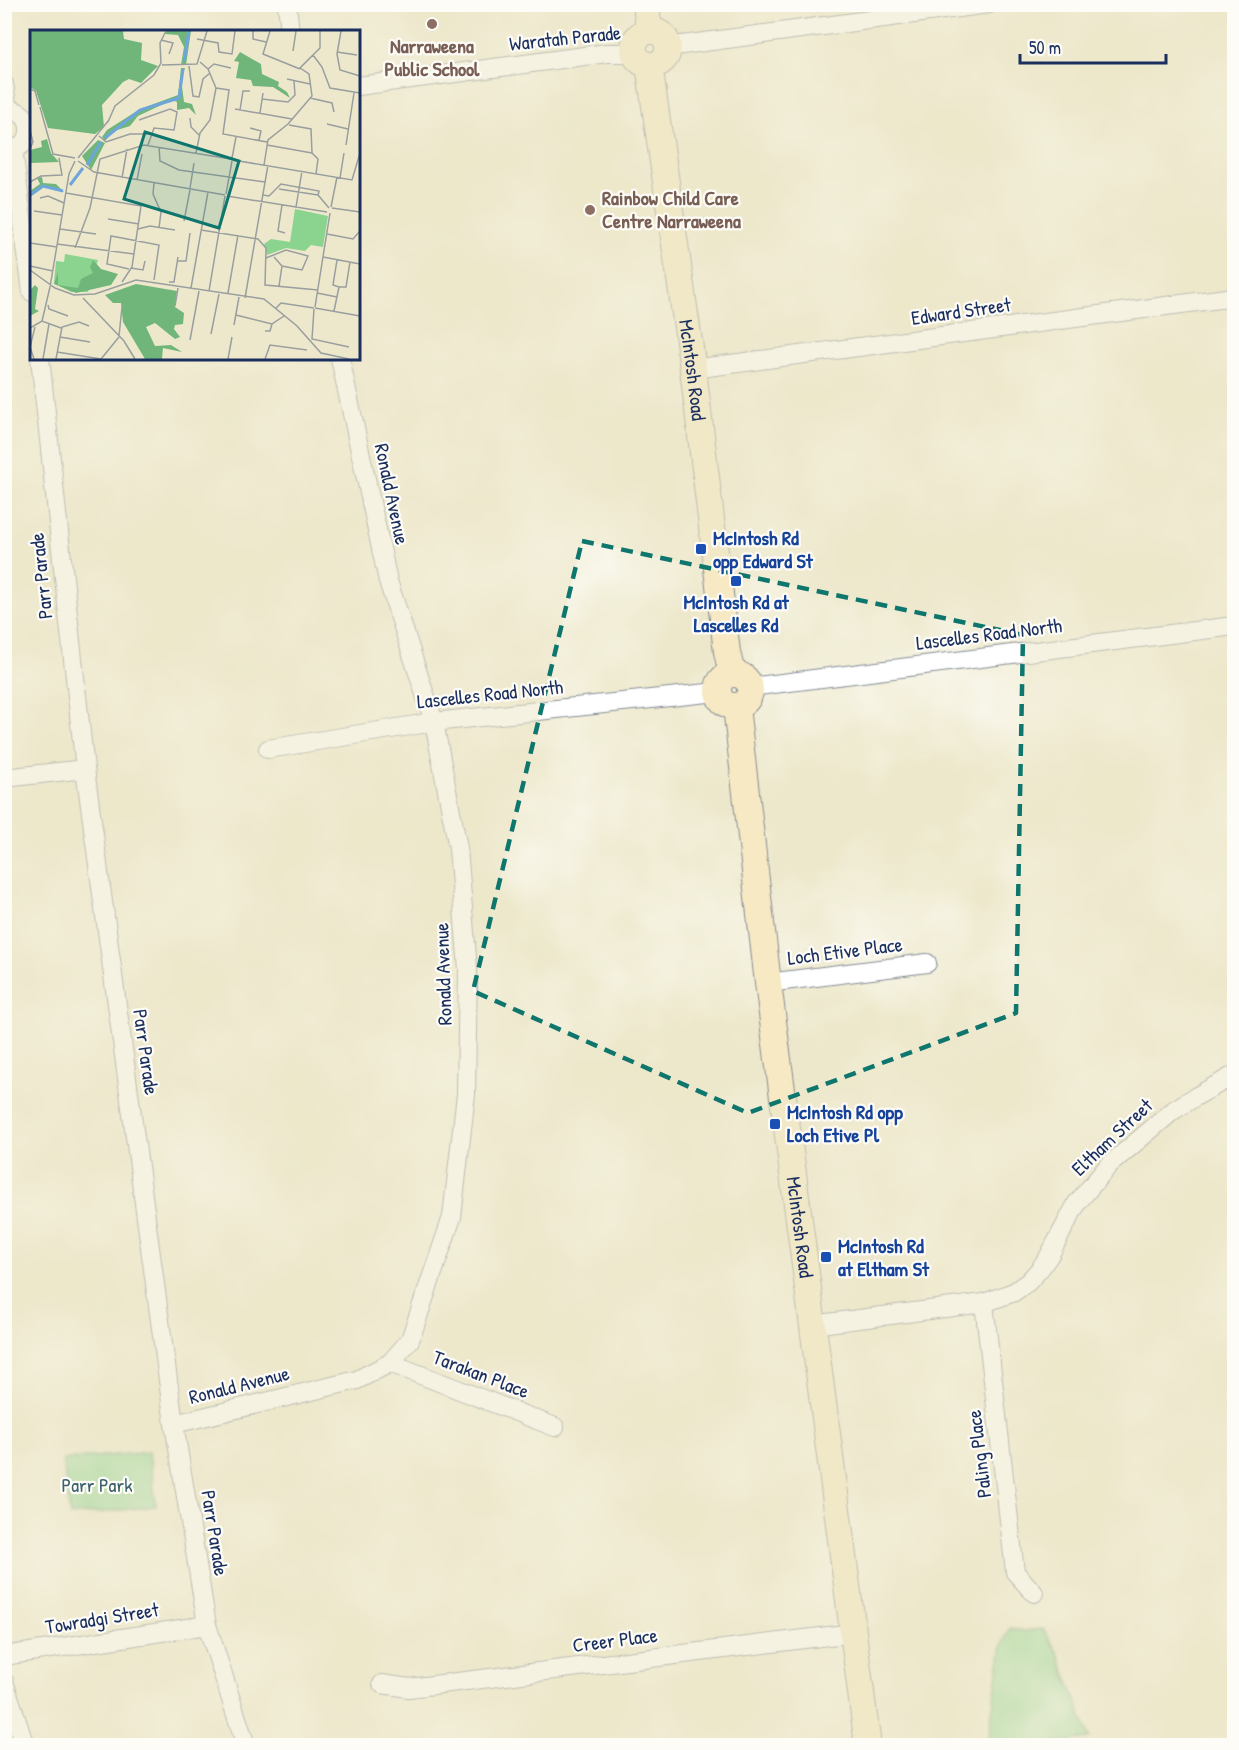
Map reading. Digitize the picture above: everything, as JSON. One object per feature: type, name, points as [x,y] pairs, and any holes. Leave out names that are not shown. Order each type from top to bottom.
[{"type":"street","points":[[287,4],[290,30]]},
{"type":"street","points":[[646,4],[658,39]]},
{"type":"street","points":[[642,59],[637,39],[658,39],[988,4]]},
{"type":"street","name":"Waratah Parade","points":[[360,86],[607,53],[642,59]]},
{"type":"street","name":"McIntosh Road","points":[[642,59],[693,369],[768,983],[868,1746]]},
{"type":"street","points":[[4,84],[6,110],[22,114],[30,127],[26,141],[20,146],[9,149],[30,280]]},
{"type":"street","name":"Edward Street","points":[[693,369],[1234,297]]},
{"type":"street","name":"Parr Parade","points":[[40,360],[85,768],[174,1424],[207,1625],[246,1746]]},
{"type":"street","name":"Ronald Avenue","points":[[174,1424],[357,1380],[390,1363],[410,1340],[452,1217],[466,1094],[468,969],[458,848],[434,722],[388,581],[340,360]]},
{"type":"street","name":"Lascelles Road North","points":[[268,748],[434,722],[734,690],[1234,626]]},
{"type":"street","points":[[4,778],[85,768]]},
{"type":"street","name":"Loch Etive Place","points":[[768,983],[927,963]]},
{"type":"street","name":"Eltham Street","points":[[812,1325],[984,1303],[1014,1292],[1039,1270],[1077,1203],[1110,1165],[1174,1110],[1234,1076]]},
{"type":"street","name":"Paling Place","points":[[984,1303],[1015,1572],[1034,1593]]},
{"type":"street","name":"Tarakan Place","points":[[390,1363],[555,1427]]},
{"type":"street","name":"Towradgi Street","points":[[4,1656],[207,1625]]},
{"type":"street","name":"Creer Place","points":[[382,1684],[409,1688],[853,1633]]},
{"type":"street","points":[[4,1681],[25,1746]]},
{"type":"highlighted area","points":[[582,541],[1023,635],[1016,1013],[748,1113],[473,991]]},
{"type":"green space","name":"Parr Park","points":[[149,1452],[156,1506],[70,1516],[63,1460]]},
{"type":"green space","points":[[1010,1628],[1024,1631],[1043,1629],[1058,1653],[1090,1738],[1037,1746],[948,1745],[988,1741],[1002,1645]]},
{"type":"place","name":"Narraweena Public School","points":[[432,24]]},
{"type":"place","name":"Rainbow Child Care Centre Narraweena","points":[[590,210]]},
{"type":"place","name":"McIntosh Rd opp Edward St","points":[[701,549]]},
{"type":"place","name":"McIntosh Rd at Lascelles Rd","points":[[736,581]]},
{"type":"place","name":"McIntosh Rd opp Loch Etive Pl","points":[[775,1124]]},
{"type":"place","name":"McIntosh Rd at Eltham St","points":[[826,1257]]}]
